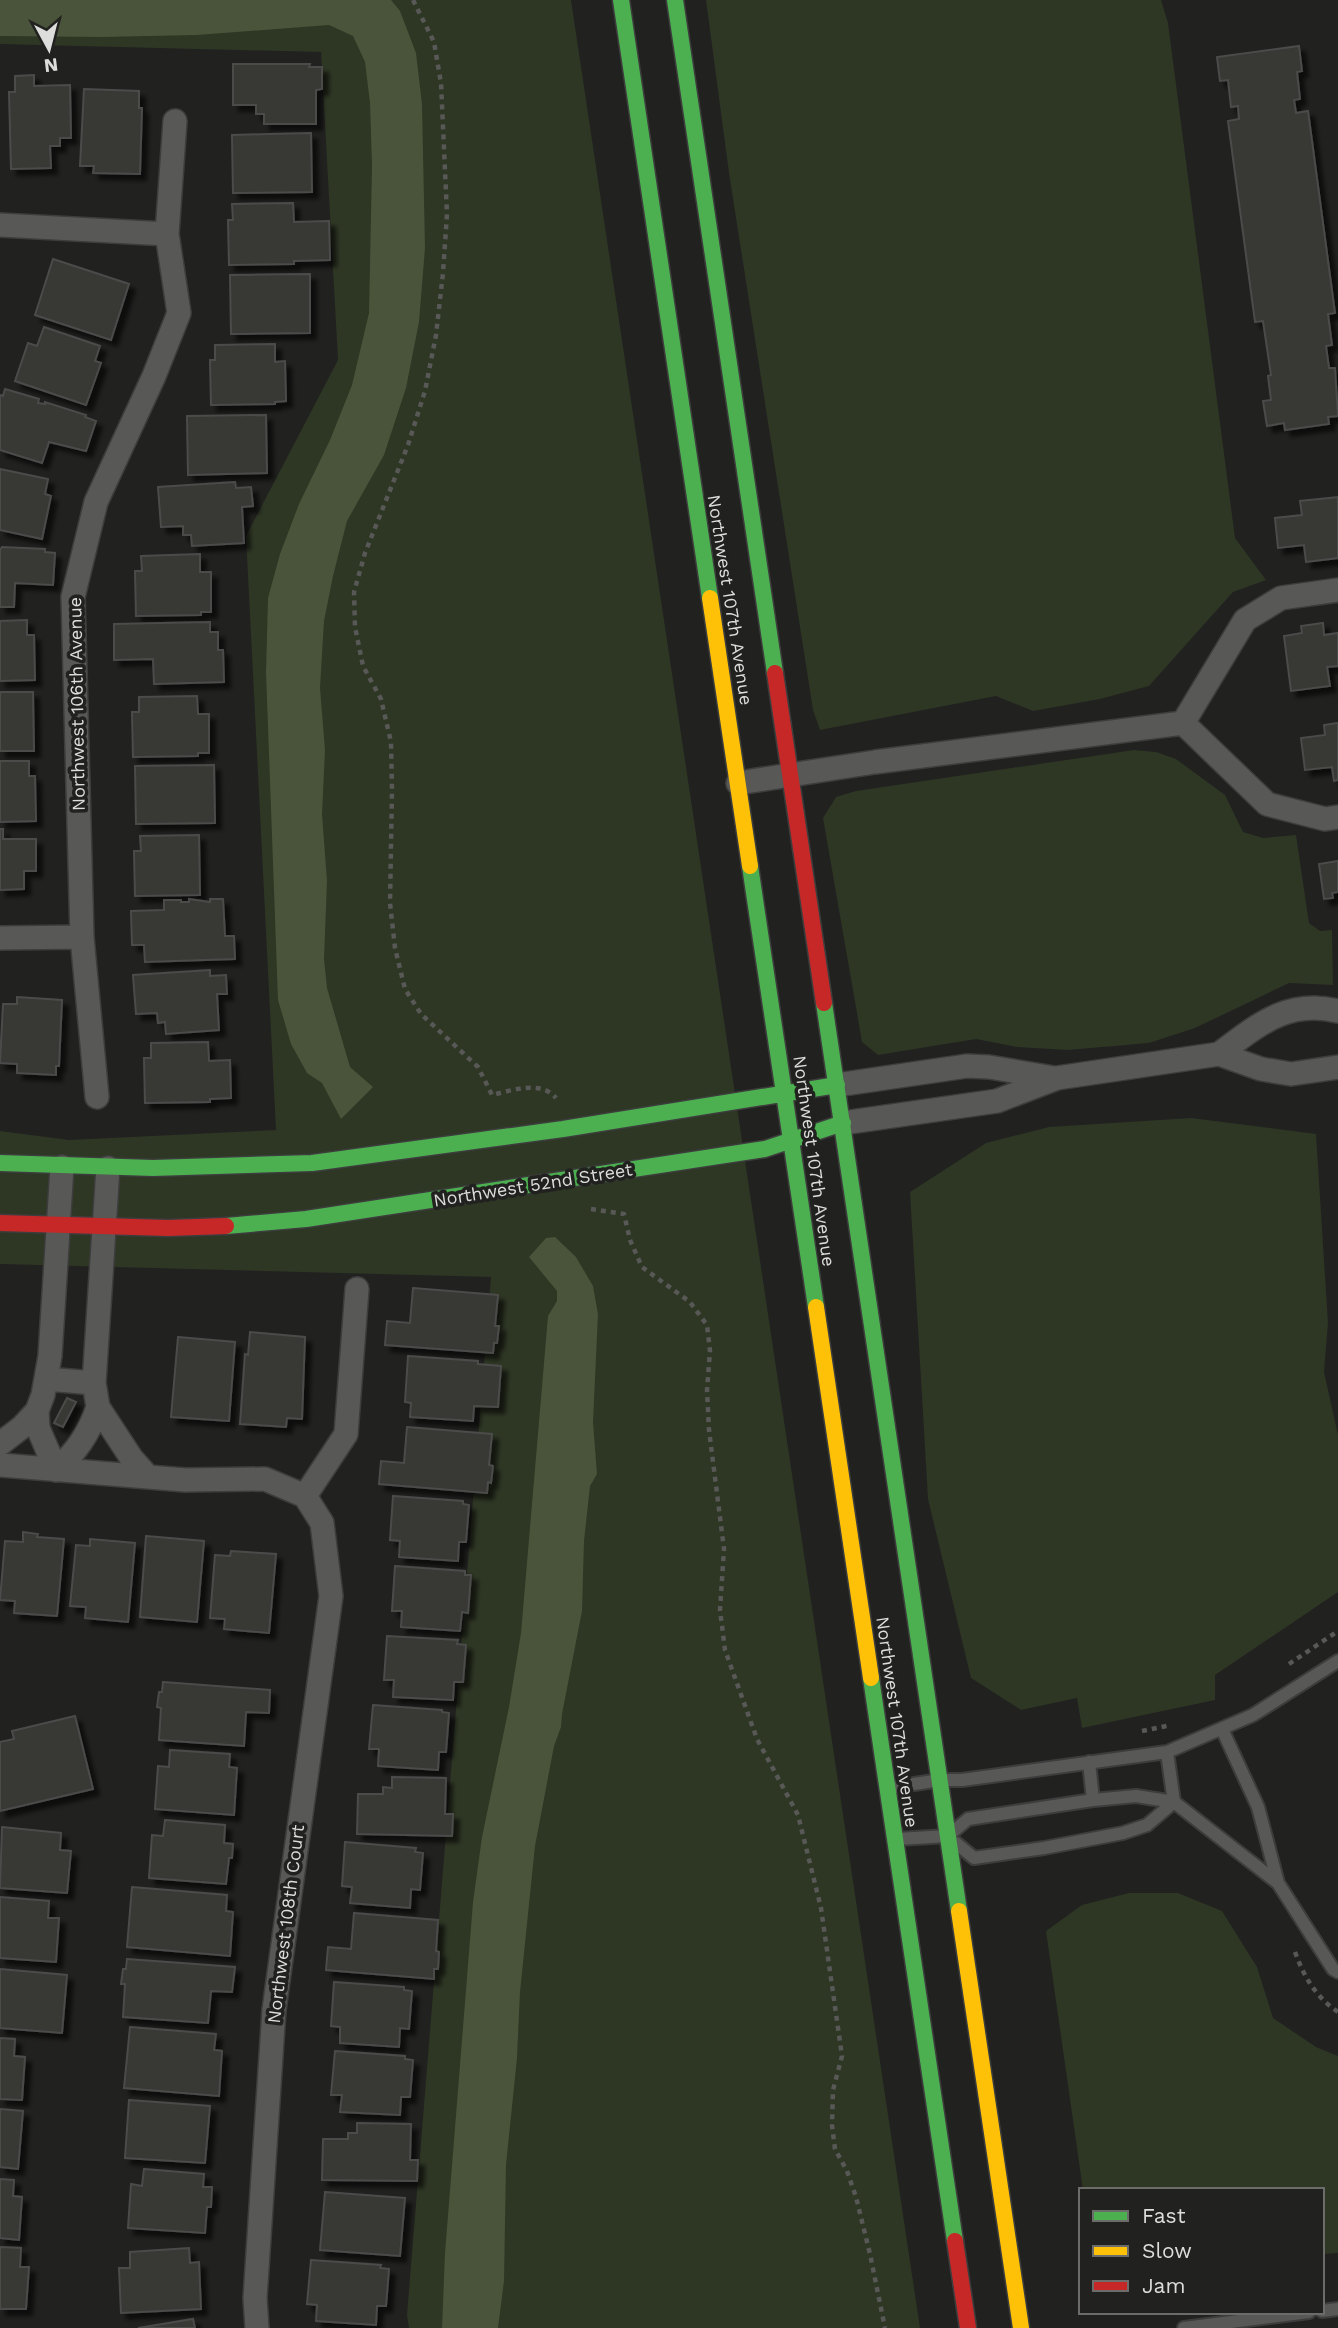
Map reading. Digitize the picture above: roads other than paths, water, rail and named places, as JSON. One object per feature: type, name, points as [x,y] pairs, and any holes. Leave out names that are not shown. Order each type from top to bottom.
[{"type":"main road","name":"Northwest 107th Avenue","points":[[621,0],[968,2328]]},
{"type":"main road","name":"Northwest 107th Avenue","points":[[675,0],[1021,2328]]},
{"type":"main road","name":"Northwest 52nd Street","points":[[0,1163],[62,1167],[219,1168],[312,1163],[785,1095],[837,1084]]},
{"type":"main road","name":"Northwest 52nd Street","points":[[0,1223],[105,1227],[229,1226],[306,1219],[765,1149],[843,1123]]},
{"type":"street","name":"Northwest 106th Avenue","points":[[97,1097],[82,937],[73,597],[96,502],[154,376],[179,313],[167,234],[175,121]]},
{"type":"street","points":[[0,225],[167,234]]},
{"type":"street","points":[[1183,723],[1245,620],[1281,598],[1338,590]]},
{"type":"street","points":[[738,783],[916,756],[1183,723]]},
{"type":"street","points":[[1183,723],[1267,804],[1325,819],[1338,817]]},
{"type":"street","points":[[0,938],[82,937]]},
{"type":"street","name":"Northwest 52nd Street","points":[[843,1123],[997,1101],[1057,1079],[1219,1054],[1262,1022],[1291,1009],[1323,1007],[1338,1011]]},
{"type":"street","name":"Northwest 52nd Street","points":[[1219,1054],[1261,1069],[1291,1074],[1338,1067]]},
{"type":"street","name":"Northwest 52nd Street","points":[[837,1084],[967,1066],[989,1067],[1057,1079]]},
{"type":"street","points":[[56,1470],[38,1428],[37,1411],[50,1356],[62,1167]]},
{"type":"street","points":[[108,1168],[94,1383],[98,1408],[131,1459],[148,1477]]},
{"type":"street","points":[[0,1465],[185,1480],[265,1479],[304,1496],[346,1434],[357,1289]]},
{"type":"street","points":[[46,1379],[94,1383]]},
{"type":"street","points":[[56,1470],[75,1452],[92,1425],[98,1408]]},
{"type":"street","points":[[0,1444],[37,1411]]},
{"type":"street","name":"Northwest 108th Court","points":[[257,2328],[255,2298],[274,2010],[331,1596],[322,1523],[304,1496]]},
{"type":"lane","points":[[888,1788],[1167,1752],[1253,1715],[1338,1661]]},
{"type":"lane","points":[[1222,1729],[1258,1807],[1278,1883],[1333,1969],[1338,1972]]},
{"type":"lane","points":[[1167,1752],[1174,1802]]},
{"type":"lane","points":[[1089,1762],[1093,1800]]},
{"type":"lane","points":[[895,1839],[948,1836],[968,1819],[1136,1796],[1174,1802],[1278,1883]]},
{"type":"lane","points":[[948,1836],[974,1858],[1044,1849],[1124,1833],[1147,1825],[1174,1802]]},
{"type":"lane","points":[[1184,2328],[1293,2314]]}]
